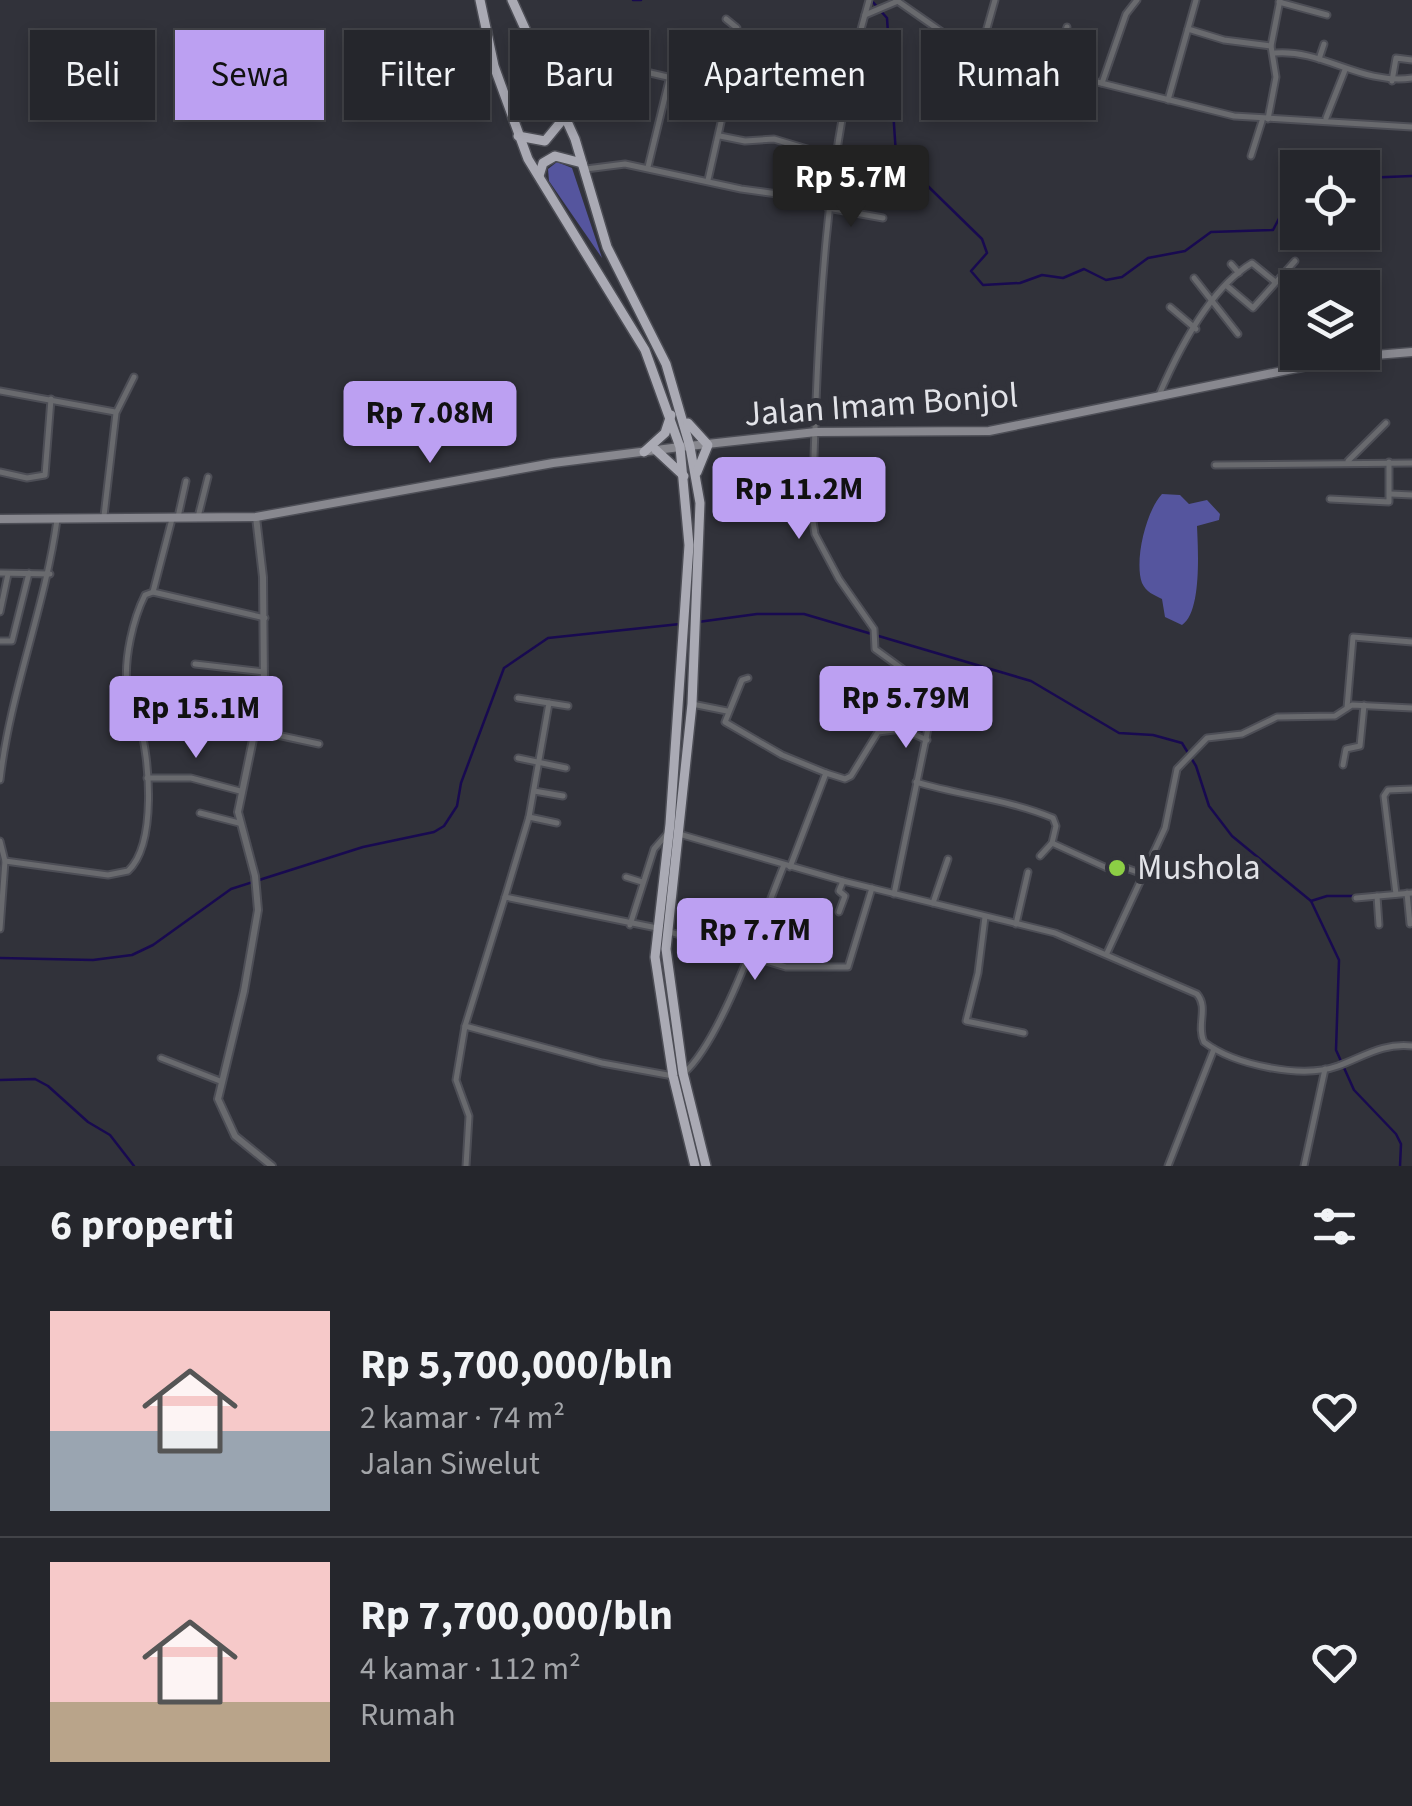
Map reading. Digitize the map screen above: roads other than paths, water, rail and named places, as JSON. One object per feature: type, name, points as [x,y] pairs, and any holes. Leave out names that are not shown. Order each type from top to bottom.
[{"type":"highway","points":[[480,0],[494,66],[518,136],[538,179],[631,324],[685,447]]},
{"type":"highway","points":[[512,0],[525,30]]},
{"type":"highway","points":[[518,136],[544,141],[562,120]]},
{"type":"highway","points":[[565,120],[607,246],[666,364],[692,431],[708,445],[690,478]]},
{"type":"highway","points":[[538,179],[543,162],[554,156],[583,166]]},
{"type":"highway","points":[[674,833],[685,565],[690,544],[690,478],[680,404]]},
{"type":"highway","points":[[644,452],[664,433],[671,414]]},
{"type":"highway","points":[[656,450],[690,478],[700,502],[692,704],[662,930],[678,1074],[694,1166]]},
{"type":"highway","points":[[678,1074],[706,1166]]},
{"type":"main road","name":"Jalan Imam Bonjol","points":[[0,519],[256,516],[553,462],[656,450],[816,432],[988,431],[1352,357],[1412,352]]},
{"type":"street","points":[[865,15],[897,0],[938,30]]},
{"type":"street","points":[[987,30],[995,0]]},
{"type":"street","points":[[1102,83],[1126,14],[1137,0]]},
{"type":"street","points":[[1168,100],[1196,0]]},
{"type":"street","points":[[861,30],[869,1]]},
{"type":"street","points":[[1251,156],[1276,76],[1273,50],[1280,1],[1326,16]]},
{"type":"street","points":[[726,18],[738,30]]},
{"type":"street","points":[[1188,29],[1319,59],[1345,70],[1392,81],[1412,78]]},
{"type":"street","points":[[1319,59],[1324,44]]},
{"type":"street","points":[[1392,81],[1396,58],[1412,60]]},
{"type":"street","points":[[1325,120],[1345,70]]},
{"type":"street","points":[[648,168],[669,80]]},
{"type":"street","points":[[1096,82],[1265,121],[1325,120],[1412,127]]},
{"type":"street","points":[[708,180],[723,120]]},
{"type":"street","points":[[842,120],[828,205],[812,527],[876,637],[876,651],[904,668],[930,702],[932,718],[894,894]]},
{"type":"street","points":[[720,136],[745,141],[774,139],[836,158]]},
{"type":"street","points":[[583,166],[625,164],[882,218]]},
{"type":"street","points":[[1227,286],[1252,309],[1295,261]]},
{"type":"street","points":[[1158,398],[1174,362],[1196,328],[1239,273],[1252,263],[1274,281]]},
{"type":"street","points":[[1230,264],[1239,273]]},
{"type":"street","points":[[1194,278],[1238,334]]},
{"type":"street","points":[[1170,306],[1196,328]]},
{"type":"street","points":[[104,516],[116,412],[134,378]]},
{"type":"street","points":[[0,390],[116,412]]},
{"type":"street","points":[[0,472],[27,478],[45,475],[51,399]]},
{"type":"street","points":[[1346,464],[1386,423]]},
{"type":"street","points":[[1330,499],[1389,502],[1389,462]]},
{"type":"street","points":[[1215,465],[1412,463]]},
{"type":"street","points":[[197,519],[208,476]]},
{"type":"street","points":[[153,592],[186,482]]},
{"type":"street","points":[[1392,494],[1412,495]]},
{"type":"street","points":[[256,516],[265,618],[264,672],[240,791],[239,823],[258,898],[244,991],[218,1099],[228,1126],[244,1146],[272,1166]]},
{"type":"street","points":[[0,780],[1,758],[50,574],[58,519]]},
{"type":"street","points":[[0,612],[4,574],[50,574]]},
{"type":"street","points":[[0,640],[12,641],[30,574]]},
{"type":"street","points":[[5,861],[108,875],[128,871],[140,855],[147,778],[141,735],[126,688],[138,610],[145,595],[153,592],[265,618]]},
{"type":"street","points":[[1347,708],[1354,636],[1412,642]]},
{"type":"street","points":[[195,664],[264,672]]},
{"type":"street","points":[[748,678],[742,680],[726,723],[782,755],[826,773],[845,779],[851,776],[876,732],[902,729],[926,740]]},
{"type":"street","points":[[518,698],[568,706]]},
{"type":"street","points":[[466,1166],[469,1116],[456,1080],[464,1026],[529,817],[549,703]]},
{"type":"street","points":[[692,704],[728,711]]},
{"type":"street","points":[[1343,764],[1346,749],[1360,746],[1364,706]]},
{"type":"street","points":[[1107,952],[1165,828],[1178,769],[1212,735],[1242,734],[1277,717],[1336,716],[1347,708],[1364,706],[1412,708]]},
{"type":"street","points":[[141,735],[204,736],[210,721],[319,744]]},
{"type":"street","points":[[518,758],[566,768]]},
{"type":"street","points":[[464,1026],[586,1060],[678,1074],[697,1058],[747,956],[826,773]]},
{"type":"street","points":[[147,778],[191,778],[240,791]]},
{"type":"street","points":[[916,782],[951,792],[975,793],[1053,818],[1056,826],[1052,843],[1040,856]]},
{"type":"street","points":[[1396,892],[1384,796],[1388,790],[1412,789]]},
{"type":"street","points":[[534,790],[563,796]]},
{"type":"street","points":[[200,813],[239,823]]},
{"type":"street","points":[[529,817],[557,823]]},
{"type":"street","points":[[630,925],[661,836],[674,833],[843,881],[1055,933],[1107,952],[1200,996],[1201,1036],[1214,1049],[1282,1070],[1324,1069],[1390,1044],[1412,1046]]},
{"type":"street","points":[[0,842],[5,861],[0,929]]},
{"type":"street","points":[[1052,843],[1118,874],[1126,868],[1143,874]]},
{"type":"street","points":[[933,903],[948,860]]},
{"type":"street","points":[[1016,924],[1028,872]]},
{"type":"street","points":[[626,877],[642,882]]},
{"type":"street","points":[[838,912],[845,896],[840,891],[843,881]]},
{"type":"street","points":[[505,897],[662,930],[804,970],[848,968],[872,888]]},
{"type":"street","points":[[1356,898],[1410,893],[1410,924]]},
{"type":"street","points":[[1377,896],[1379,925]]},
{"type":"street","points":[[984,917],[978,972],[966,1021],[1024,1032]]},
{"type":"street","points":[[1168,1166],[1214,1049]]},
{"type":"street","points":[[161,1058],[220,1081]]},
{"type":"street","points":[[1304,1166],[1324,1069]]},
{"type":"waterway","points":[[633,0],[641,0]]},
{"type":"waterway","points":[[871,0],[887,18],[896,155],[982,239],[987,253],[971,271],[983,285],[1020,283],[1042,275],[1063,278],[1084,269],[1106,280],[1122,277],[1148,258],[1185,251],[1211,232],[1273,230],[1280,217]]},
{"type":"waterway","points":[[1380,177],[1412,176]]},
{"type":"waterway","points":[[698,622],[757,614],[804,614],[1031,681],[1119,733],[1153,735],[1182,743],[1196,766],[1209,806],[1232,836],[1311,901],[1339,960],[1336,1050],[1354,1090],[1396,1134],[1401,1144],[1400,1166]]},
{"type":"waterway","points":[[0,958],[93,960],[132,955],[153,945],[231,889],[363,847],[434,832],[444,826],[457,806],[461,783],[504,668],[548,638],[680,624]]},
{"type":"waterway","points":[[1311,901],[1327,896],[1356,896]]},
{"type":"waterway","points":[[0,1080],[35,1079],[48,1086],[88,1122],[110,1135],[134,1166]]},
{"type":"place","name":"Mushola","points":[[1117,868]]}]
